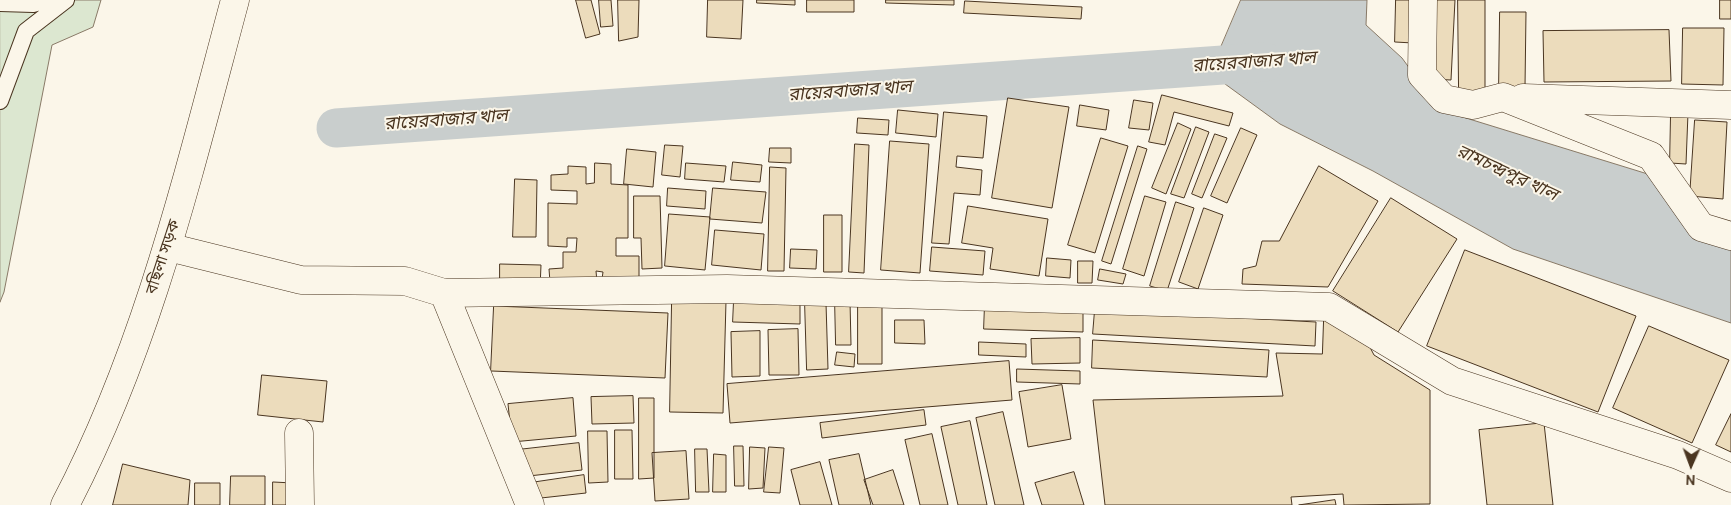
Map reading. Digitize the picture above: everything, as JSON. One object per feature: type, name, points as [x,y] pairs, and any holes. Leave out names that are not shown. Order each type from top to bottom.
[{"type":"street","name":"বছিলা সড়ক","points":[[65,505],[80,475],[125,370],[168,247],[235,0]]},
{"type":"street","points":[[1423,0],[1422,75],[1444,99],[1473,104],[1503,97],[1731,104]]},
{"type":"street","points":[[1503,97],[1651,156],[1700,227],[1731,236]]},
{"type":"street","points":[[168,247],[301,280],[405,281],[444,293],[727,289],[1330,307],[1452,381],[1678,454],[1731,478]]},
{"type":"street","points":[[444,293],[530,505]]},
{"type":"street","points":[[299,433],[300,505]]},
{"type":"lane","points":[[0,3],[33,4],[47,0]]},
{"type":"lane","points":[[0,101],[26,31],[66,0]]},
{"type":"green space","points":[[0,0],[101,0],[93,27],[52,45],[4,292],[0,302]]},
{"type":"water","name":"রামচন্দ্রপুর খাল","points":[[1241,0],[1367,0],[1366,25],[1402,58],[1440,110],[1651,175],[1731,246],[1731,323],[1513,249],[1373,171],[1280,124],[1210,73]]},
{"type":"building","points":[[576,0],[591,0],[600,34],[586,38]]},
{"type":"building","points":[[599,0],[611,0],[613,26],[601,27]]},
{"type":"building","points":[[618,0],[639,0],[638,37],[619,41]]},
{"type":"building","points":[[708,0],[743,0],[741,39],[707,37]]},
{"type":"building","points":[[757,0],[795,0],[795,5],[757,3]]},
{"type":"building","points":[[807,0],[854,0],[854,12],[807,12]]},
{"type":"building","points":[[886,0],[954,0],[954,5],[886,3]]},
{"type":"building","points":[[1396,0],[1414,0],[1413,43],[1395,42]]},
{"type":"building","points":[[1433,0],[1455,0],[1451,80],[1430,79]]},
{"type":"building","points":[[1458,0],[1485,0],[1485,93],[1459,93]]},
{"type":"building","points":[[1720,0],[1731,0],[1731,19],[1720,19]]},
{"type":"building","points":[[965,1],[1082,7],[1081,19],[964,13]]},
{"type":"building","points":[[1500,12],[1526,12],[1525,87],[1499,87]]},
{"type":"building","points":[[1683,28],[1724,28],[1723,85],[1682,84]]},
{"type":"building","points":[[1669,30],[1671,81],[1544,82],[1543,31]]},
{"type":"building","points":[[1162,95],[1233,113],[1229,126],[1174,112],[1165,145],[1149,142]]},
{"type":"building","points":[[1008,98],[1069,107],[1052,208],[992,198]]},
{"type":"building","points":[[1134,100],[1153,103],[1149,130],[1129,128]]},
{"type":"building","points":[[1080,105],[1109,110],[1106,130],[1077,126]]},
{"type":"building","points":[[898,110],[938,114],[936,137],[896,133]]},
{"type":"building","points":[[944,112],[987,116],[983,158],[957,156],[956,167],[982,170],[980,195],[954,193],[949,244],[932,243]]},
{"type":"building","points":[[1671,112],[1688,113],[1686,164],[1670,163]]},
{"type":"building","points":[[858,118],[889,120],[888,135],[857,133]]},
{"type":"building","points":[[1695,120],[1727,122],[1723,199],[1690,196]]},
{"type":"building","points":[[1178,123],[1191,129],[1166,194],[1152,188]]},
{"type":"building","points":[[1196,127],[1209,132],[1184,198],[1171,194]]},
{"type":"building","points":[[1241,128],[1257,135],[1227,203],[1211,196]]},
{"type":"building","points":[[1215,134],[1227,138],[1202,198],[1192,194]]},
{"type":"building","points":[[1101,138],[1128,146],[1095,253],[1068,245]]},
{"type":"building","points":[[890,141],[929,144],[920,273],[881,270]]},
{"type":"building","points":[[855,144],[869,145],[864,273],[849,272]]},
{"type":"building","points":[[665,145],[683,146],[680,177],[662,175]]},
{"type":"building","points":[[1138,146],[1147,149],[1111,264],[1102,261]]},
{"type":"building","points":[[770,148],[791,148],[791,163],[769,162]]},
{"type":"building","points":[[627,149],[656,152],[653,187],[624,184]]},
{"type":"building","points":[[733,162],[762,165],[760,182],[731,180]]},
{"type":"building","points":[[595,163],[611,164],[611,184],[628,185],[628,238],[616,238],[616,256],[639,256],[639,287],[602,279],[603,272],[596,271],[597,282],[550,282],[549,269],[563,268],[563,252],[576,252],[577,238],[567,238],[567,247],[548,246],[548,203],[577,204],[577,191],[551,190],[551,175],[568,174],[568,166],[586,167],[586,184],[594,183]]},
{"type":"building","points":[[686,163],[726,166],[724,182],[685,179]]},
{"type":"building","points":[[1319,166],[1378,201],[1328,287],[1242,284],[1243,269],[1256,266],[1262,241],[1279,241]]},
{"type":"building","points":[[770,167],[786,168],[784,271],[768,271]]},
{"type":"building","points":[[515,179],[537,180],[536,237],[513,237]]},
{"type":"building","points":[[668,188],[706,191],[705,209],[667,206]]},
{"type":"building","points":[[713,188],[766,192],[762,223],[710,219]]},
{"type":"building","points":[[634,196],[660,196],[662,268],[642,269],[641,238],[634,238]]},
{"type":"building","points":[[1145,196],[1166,202],[1144,276],[1123,269]]},
{"type":"building","points":[[1391,198],[1457,239],[1398,332],[1333,291]]},
{"type":"building","points":[[1176,202],[1194,208],[1167,291],[1150,286]]},
{"type":"building","points":[[968,206],[1048,219],[1039,276],[990,269],[993,248],[962,243]]},
{"type":"building","points":[[1204,208],[1223,215],[1198,289],[1179,282]]},
{"type":"building","points":[[669,214],[710,217],[705,270],[665,266]]},
{"type":"building","points":[[824,215],[842,215],[842,272],[824,272]]},
{"type":"building","points":[[715,230],[764,234],[761,270],[712,265]]},
{"type":"building","points":[[932,247],[985,251],[983,275],[930,271]]},
{"type":"building","points":[[791,249],[817,250],[816,269],[790,268]]},
{"type":"building","points":[[1465,250],[1636,316],[1598,412],[1427,346]]},
{"type":"building","points":[[1047,258],[1071,260],[1070,278],[1046,276]]},
{"type":"building","points":[[1078,261],[1093,261],[1092,283],[1078,283]]},
{"type":"building","points":[[500,264],[541,265],[540,288],[500,287]]},
{"type":"building","points":[[1100,269],[1126,274],[1123,284],[1098,280]]},
{"type":"building","points":[[734,300],[800,301],[800,324],[733,322]]},
{"type":"building","points":[[672,301],[726,301],[723,413],[670,412]]},
{"type":"building","points":[[835,301],[850,301],[851,345],[836,345]]},
{"type":"building","points":[[805,303],[826,303],[828,369],[807,370]]},
{"type":"building","points":[[985,303],[1083,304],[1083,332],[984,329]]},
{"type":"building","points":[[858,305],[882,305],[882,364],[858,364]]},
{"type":"building","points":[[494,306],[668,313],[665,378],[491,371]]},
{"type":"building","points":[[1095,310],[1316,322],[1315,346],[1093,334]]},
{"type":"building","points":[[1324,319],[1362,332],[1374,355],[1430,390],[1430,504],[1344,505],[1343,494],[1291,497],[1292,505],[1105,505],[1093,400],[1283,396],[1276,353],[1322,354]]},
{"type":"building","points":[[895,320],[924,320],[925,344],[895,343]]},
{"type":"building","points":[[1649,326],[1729,360],[1692,443],[1613,408]]},
{"type":"building","points":[[798,329],[799,375],[769,375],[768,330]]},
{"type":"building","points":[[760,331],[760,376],[732,377],[731,332]]},
{"type":"building","points":[[1080,338],[1080,363],[1032,364],[1031,339]]},
{"type":"building","points":[[1093,340],[1269,350],[1267,377],[1092,368]]},
{"type":"building","points":[[979,342],[1026,344],[1026,357],[979,355]]},
{"type":"building","points":[[837,352],[855,354],[854,367],[835,365]]},
{"type":"building","points":[[1009,361],[1012,400],[730,423],[727,384]]},
{"type":"building","points":[[1017,369],[1080,371],[1080,384],[1017,382]]},
{"type":"building","points":[[262,375],[327,381],[323,422],[258,415]]},
{"type":"building","points":[[1062,385],[1071,439],[1028,447],[1019,392]]},
{"type":"building","points":[[633,396],[634,423],[592,424],[591,397]]},
{"type":"building","points":[[573,398],[576,436],[512,442],[508,404]]},
{"type":"building","points":[[639,398],[654,398],[654,478],[639,479]]},
{"type":"building","points":[[924,410],[926,425],[822,438],[820,423]]},
{"type":"building","points":[[1003,412],[1024,505],[995,505],[976,418]]},
{"type":"building","points":[[1731,414],[1731,452],[1716,445]]},
{"type":"building","points":[[970,421],[987,505],[958,505],[941,427]]},
{"type":"building","points":[[1544,423],[1553,505],[1487,505],[1479,430]]},
{"type":"building","points":[[615,430],[632,430],[633,479],[615,479]]},
{"type":"building","points":[[588,431],[607,431],[608,482],[589,483]]},
{"type":"building","points":[[932,434],[948,505],[920,505],[905,440]]},
{"type":"building","points":[[579,443],[582,470],[520,477],[517,450]]},
{"type":"building","points":[[734,446],[743,446],[744,486],[735,486]]},
{"type":"building","points":[[750,447],[765,448],[763,488],[749,489]]},
{"type":"building","points":[[769,447],[784,448],[780,493],[764,492]]},
{"type":"building","points":[[695,449],[707,449],[709,492],[696,492]]},
{"type":"building","points":[[686,451],[689,499],[655,501],[652,453]]},
{"type":"building","points":[[714,454],[726,455],[726,492],[713,492]]},
{"type":"building","points":[[859,454],[871,505],[839,505],[829,460]]},
{"type":"building","points":[[820,462],[832,505],[800,505],[791,470]]},
{"type":"building","points":[[123,464],[190,480],[188,505],[113,505]]},
{"type":"building","points":[[893,470],[904,505],[873,505],[864,480]]},
{"type":"building","points":[[1074,472],[1084,505],[1042,505],[1035,483]]},
{"type":"building","points":[[584,475],[586,493],[532,499],[530,483]]},
{"type":"building","points":[[231,476],[265,476],[265,505],[230,505]]},
{"type":"building","points":[[273,482],[293,483],[293,505],[273,505]]},
{"type":"building","points":[[195,483],[220,483],[220,505],[195,505]]},
{"type":"building","points":[[1335,500],[1336,505],[1299,505]]},
{"type":"waterway","name":"রায়েরবাজার খাল","points":[[336,128],[1265,62]]}]
